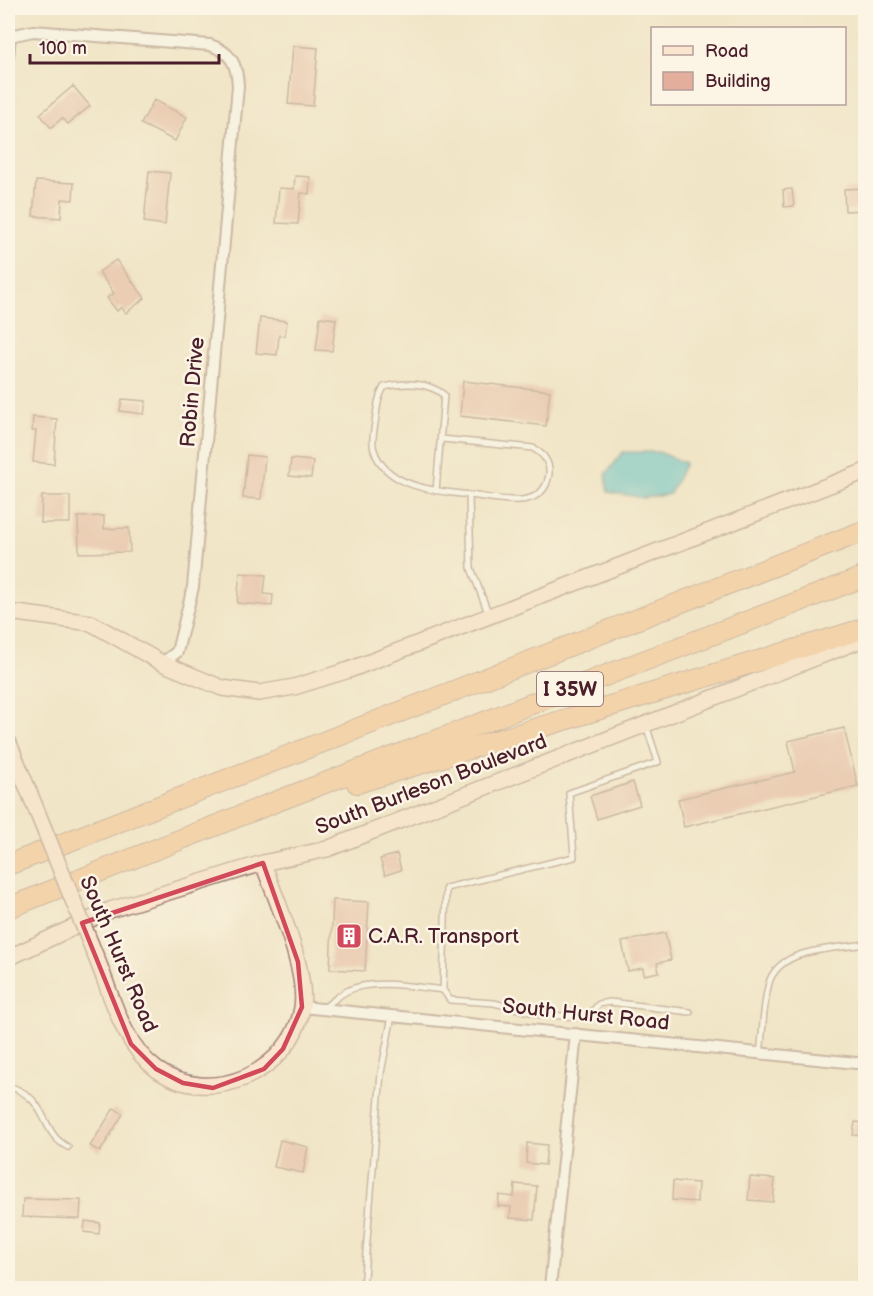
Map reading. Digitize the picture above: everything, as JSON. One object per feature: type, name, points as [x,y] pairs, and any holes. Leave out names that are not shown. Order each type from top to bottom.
[{"type":"highway","name":"I 35W","points":[[8,865],[866,530]]},
{"type":"highway","name":"I 35W","points":[[8,908],[275,802],[866,576]]},
{"type":"highway","points":[[275,802],[367,780],[866,628]]},
{"type":"main road","points":[[8,615],[17,613],[91,623],[162,663],[222,688],[259,693],[294,687],[349,670],[866,471]]},
{"type":"main road","name":"South Burleson Boulevard","points":[[8,958],[110,910],[263,863],[327,849],[866,638]]},
{"type":"main road","name":"South Hurst Road","points":[[8,741],[131,1044],[156,1069],[183,1083],[213,1088],[264,1069],[283,1049],[296,1027],[302,1007],[298,962],[263,863]]},
{"type":"street","name":"Robin Drive","points":[[8,56],[10,36],[33,31],[210,45],[229,54],[237,69],[235,115],[193,587],[177,652],[162,663]]},
{"type":"street","name":"South Hurst Road","points":[[302,1007],[866,1064]]},
{"type":"street","points":[[550,1288],[576,1034]]},
{"type":"lane","points":[[436,491],[444,395],[435,387],[397,383],[384,387],[379,397],[374,450],[386,468],[408,484],[436,491],[532,500],[541,494],[548,484],[549,469],[544,454],[533,448],[442,439]]},
{"type":"lane","points":[[469,495],[471,568],[490,616]]},
{"type":"lane","points":[[646,724],[658,762],[569,793],[574,857],[446,888],[442,990],[450,1000],[494,1003],[542,1015],[587,1017],[599,1004],[610,1002],[690,1012]]},
{"type":"lane","points":[[760,1054],[769,982],[783,962],[815,952],[866,944]]},
{"type":"lane","points":[[322,1009],[348,990],[365,986],[399,985],[442,990]]},
{"type":"lane","points":[[363,1288],[381,1072],[392,1016]]},
{"type":"lane","points":[[8,1086],[29,1095],[38,1104],[55,1137],[68,1147]]},
{"type":"highlighted area","points":[[263,863],[298,962],[302,1007],[283,1049],[264,1069],[213,1088],[183,1083],[156,1069],[131,1044],[82,923]]},
{"type":"water","points":[[623,452],[659,452],[685,463],[670,494],[644,498],[608,492],[606,474]]},
{"type":"building","points":[[293,46],[318,48],[313,106],[288,104]]},
{"type":"building","points":[[73,86],[90,106],[68,124],[62,118],[51,128],[40,114]]},
{"type":"building","points":[[154,100],[187,117],[175,141],[141,124]]},
{"type":"building","points":[[149,171],[170,173],[165,225],[144,222]]},
{"type":"building","points":[[295,176],[310,177],[309,194],[301,193],[298,224],[276,223],[279,188],[294,189]]},
{"type":"building","points":[[36,181],[74,183],[73,200],[62,199],[61,218],[33,216]]},
{"type":"building","points":[[866,188],[866,210],[845,211],[844,189]]},
{"type":"building","points":[[792,189],[794,206],[784,207],[783,190]]},
{"type":"building","points":[[116,260],[145,298],[126,313],[121,307],[117,311],[107,298],[114,293],[99,272]]},
{"type":"building","points":[[320,317],[336,319],[332,351],[316,350]]},
{"type":"building","points":[[260,318],[287,321],[285,336],[279,335],[277,355],[256,353]]},
{"type":"building","points":[[463,381],[550,391],[546,426],[460,416]]},
{"type":"building","points":[[122,399],[146,401],[144,414],[120,411]]},
{"type":"building","points":[[33,417],[57,419],[54,464],[33,462],[36,431],[32,431]]},
{"type":"building","points":[[247,455],[265,457],[261,499],[243,498]]},
{"type":"building","points":[[291,459],[313,461],[311,478],[289,476]]},
{"type":"building","points":[[42,496],[70,496],[70,523],[41,523]]},
{"type":"building","points":[[104,516],[104,529],[129,528],[130,552],[79,553],[78,517]]},
{"type":"building","points":[[240,573],[266,575],[264,594],[273,595],[272,606],[237,603]]},
{"type":"building","points":[[844,728],[858,786],[684,827],[678,799],[795,772],[788,741]]},
{"type":"building","points":[[633,782],[640,805],[597,819],[590,796]]},
{"type":"building","points":[[397,854],[401,870],[385,875],[380,859]]},
{"type":"building","name":"C.A.R. Transport","points":[[333,900],[369,902],[365,971],[330,969]]},
{"type":"building","points":[[665,933],[671,960],[657,963],[659,972],[644,975],[643,968],[628,971],[622,942]]},
{"type":"building","points":[[114,1108],[123,1114],[100,1152],[90,1146]]},
{"type":"building","points":[[855,1122],[866,1123],[866,1136],[853,1135]]},
{"type":"building","points":[[280,1140],[308,1147],[303,1173],[274,1167]]},
{"type":"building","points":[[527,1143],[547,1145],[545,1165],[526,1163]]},
{"type":"building","points":[[750,1177],[775,1179],[773,1202],[748,1200]]},
{"type":"building","points":[[673,1181],[698,1183],[697,1202],[672,1200]]},
{"type":"building","points":[[515,1184],[537,1186],[534,1220],[510,1218],[511,1207],[498,1206],[499,1195],[514,1197]]},
{"type":"building","points":[[23,1199],[81,1200],[80,1219],[22,1217]]},
{"type":"building","points":[[85,1221],[100,1223],[99,1234],[84,1232]]},
{"type":"place","name":"C.A.R. Transport","points":[[349,936]]}]
